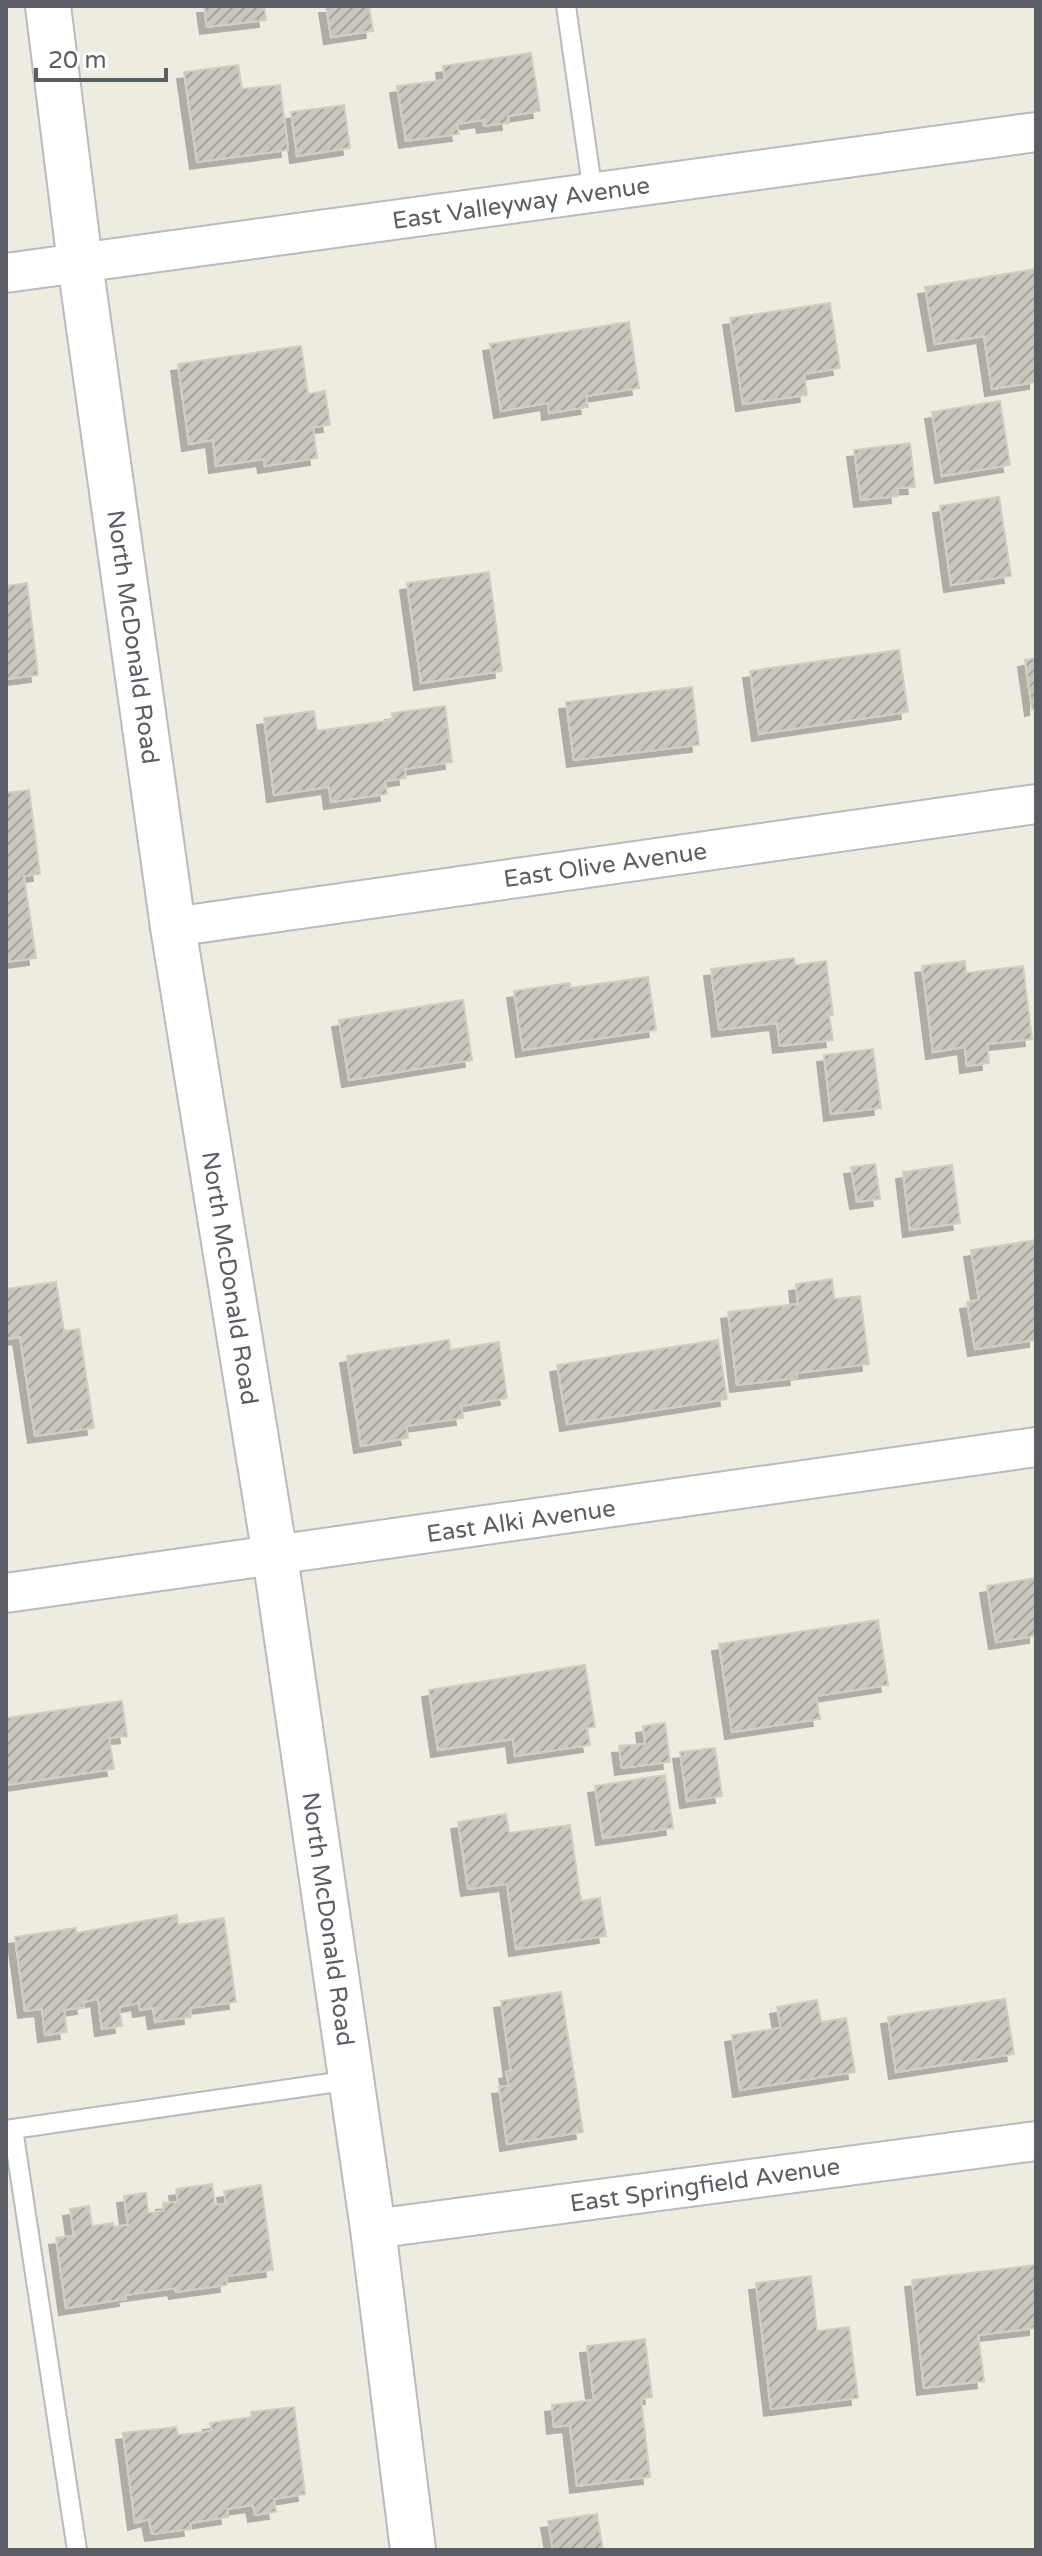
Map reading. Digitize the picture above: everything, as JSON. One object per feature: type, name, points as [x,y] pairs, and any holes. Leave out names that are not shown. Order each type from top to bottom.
[{"type":"street","name":"North McDonald Road","points":[[48,6],[80,263],[173,927],[275,1556],[373,2229],[413,2550]]},
{"type":"street","name":"East Valleyway Avenue","points":[[6,273],[1036,132]]},
{"type":"street","name":"East Olive Avenue","points":[[173,927],[1036,804]]},
{"type":"street","name":"East Alki Avenue","points":[[6,1593],[1036,1447]]},
{"type":"street","name":"East Springfield Avenue","points":[[373,2229],[1036,2141]]},
{"type":"lane","points":[[566,6],[593,193]]},
{"type":"lane","points":[[77,2550],[10,2130],[351,2080]]},
{"type":"building","points":[[204,6],[264,6],[266,20],[207,27]]},
{"type":"building","points":[[326,6],[369,6],[373,31],[331,37]]},
{"type":"building","points":[[531,53],[540,111],[508,116],[509,123],[484,126],[483,120],[457,124],[459,134],[406,141],[397,86],[445,80],[443,66]]},
{"type":"building","points":[[238,65],[242,89],[280,85],[288,150],[197,162],[184,72]]},
{"type":"building","points":[[344,105],[350,148],[297,156],[291,112]]},
{"type":"building","points":[[1036,269],[1036,382],[992,389],[984,336],[935,344],[925,287]]},
{"type":"building","points":[[830,303],[840,368],[804,374],[807,395],[743,404],[730,318]]},
{"type":"building","points":[[629,322],[639,388],[586,396],[588,407],[549,413],[548,403],[501,411],[490,344]]},
{"type":"building","points":[[301,346],[308,394],[325,391],[330,425],[313,427],[317,458],[265,466],[264,459],[216,466],[213,440],[189,444],[178,364]]},
{"type":"building","points":[[1000,401],[1010,465],[942,476],[932,412]]},
{"type":"building","points":[[910,443],[915,487],[897,488],[898,496],[861,500],[854,450]]},
{"type":"building","points":[[999,497],[1011,576],[951,585],[940,506]]},
{"type":"building","points":[[489,572],[502,671],[421,683],[407,583]]},
{"type":"building","points":[[27,583],[38,675],[6,679],[6,586]]},
{"type":"building","points":[[899,650],[908,712],[759,734],[750,671]]},
{"type":"building","points":[[1036,658],[1036,708],[1032,709],[1025,660]]},
{"type":"building","points":[[692,687],[699,745],[574,760],[566,702]]},
{"type":"building","points":[[445,706],[452,762],[405,769],[406,778],[385,781],[387,794],[331,802],[329,787],[274,795],[264,718],[314,711],[317,731],[393,720],[392,713]]},
{"type":"building","points":[[29,790],[40,874],[24,876],[36,958],[6,962],[6,793]]},
{"type":"building","points":[[794,958],[795,965],[826,961],[833,1040],[780,1046],[777,1023],[719,1030],[711,969]]},
{"type":"building","points":[[965,961],[966,973],[1023,966],[1032,1039],[987,1044],[989,1063],[967,1066],[965,1047],[933,1052],[922,966]]},
{"type":"building","points":[[648,977],[656,1030],[523,1050],[514,991],[570,983],[570,988]]},
{"type":"building","points":[[463,1000],[472,1060],[349,1080],[339,1020]]},
{"type":"building","points":[[873,1049],[881,1108],[831,1114],[824,1055]]},
{"type":"building","points":[[875,1164],[880,1199],[857,1202],[851,1167]]},
{"type":"building","points":[[952,1165],[960,1223],[910,1230],[903,1172]]},
{"type":"building","points":[[1036,1240],[1036,1340],[975,1349],[967,1302],[979,1300],[971,1250]]},
{"type":"building","points":[[832,1279],[834,1299],[860,1296],[869,1364],[796,1373],[797,1378],[737,1385],[728,1312],[798,1304],[796,1284]]},
{"type":"building","points":[[56,1282],[64,1331],[79,1329],[94,1428],[35,1436],[20,1337],[7,1339],[6,1289]]},
{"type":"building","points":[[449,1340],[450,1350],[499,1342],[507,1398],[461,1406],[463,1418],[406,1426],[408,1438],[361,1446],[347,1356]]},
{"type":"building","points":[[718,1340],[727,1399],[567,1424],[557,1365]]},
{"type":"building","points":[[1036,1578],[1036,1636],[996,1642],[987,1586]]},
{"type":"building","points":[[878,1620],[888,1685],[816,1696],[820,1719],[732,1732],[719,1644]]},
{"type":"building","points":[[585,1665],[595,1727],[587,1728],[590,1745],[515,1756],[513,1739],[438,1750],[429,1690]]},
{"type":"building","points":[[122,1701],[127,1736],[109,1738],[114,1769],[6,1785],[6,1718]]},
{"type":"building","points":[[665,1723],[670,1762],[622,1768],[619,1746],[645,1744],[643,1726]]},
{"type":"building","points":[[715,1748],[722,1796],[687,1801],[680,1752]]},
{"type":"building","points":[[665,1775],[673,1828],[603,1838],[595,1786]]},
{"type":"building","points":[[506,1814],[509,1833],[570,1825],[581,1901],[600,1898],[606,1936],[516,1949],[507,1884],[468,1889],[458,1822]]},
{"type":"building","points":[[177,1915],[178,1925],[224,1918],[236,2002],[190,2008],[191,2017],[155,2022],[153,2008],[140,2010],[139,2003],[119,2007],[122,2026],[102,2029],[98,1999],[83,2002],[84,2007],[64,2010],[67,2032],[45,2035],[42,2009],[25,2011],[15,1937],[76,1928],[76,1933]]},
{"type":"building","points":[[561,1992],[583,2132],[507,2144],[499,2087],[509,2086],[506,2072],[511,2071],[501,2001]]},
{"type":"building","points":[[1005,1999],[1014,2054],[896,2072],[888,2017]]},
{"type":"building","points":[[817,2000],[821,2022],[846,2018],[855,2072],[740,2090],[732,2035],[781,2028],[777,2007]]},
{"type":"building","points":[[212,2184],[215,2205],[226,2204],[224,2191],[261,2185],[273,2270],[226,2276],[227,2285],[125,2295],[126,2299],[66,2308],[56,2238],[74,2236],[70,2209],[89,2206],[92,2226],[113,2223],[114,2227],[128,2225],[124,2196],[146,2193],[148,2213],[164,2211],[163,2203],[178,2202],[176,2189]]},
{"type":"building","points":[[1036,2265],[1036,2328],[978,2335],[984,2381],[924,2388],[912,2280]]},
{"type":"building","points":[[811,2276],[817,2331],[849,2327],[858,2398],[771,2409],[756,2283]]},
{"type":"building","points":[[645,2339],[652,2397],[641,2399],[650,2477],[577,2486],[570,2425],[554,2427],[552,2405],[594,2400],[587,2346]]},
{"type":"building","points":[[294,2407],[305,2494],[274,2499],[276,2512],[255,2515],[253,2505],[227,2509],[228,2517],[190,2523],[191,2529],[152,2534],[149,2519],[135,2523],[123,2433],[176,2427],[178,2435],[212,2431],[210,2423],[252,2417],[251,2412]]},
{"type":"building","points":[[597,2514],[603,2550],[553,2550],[548,2521]]}]
